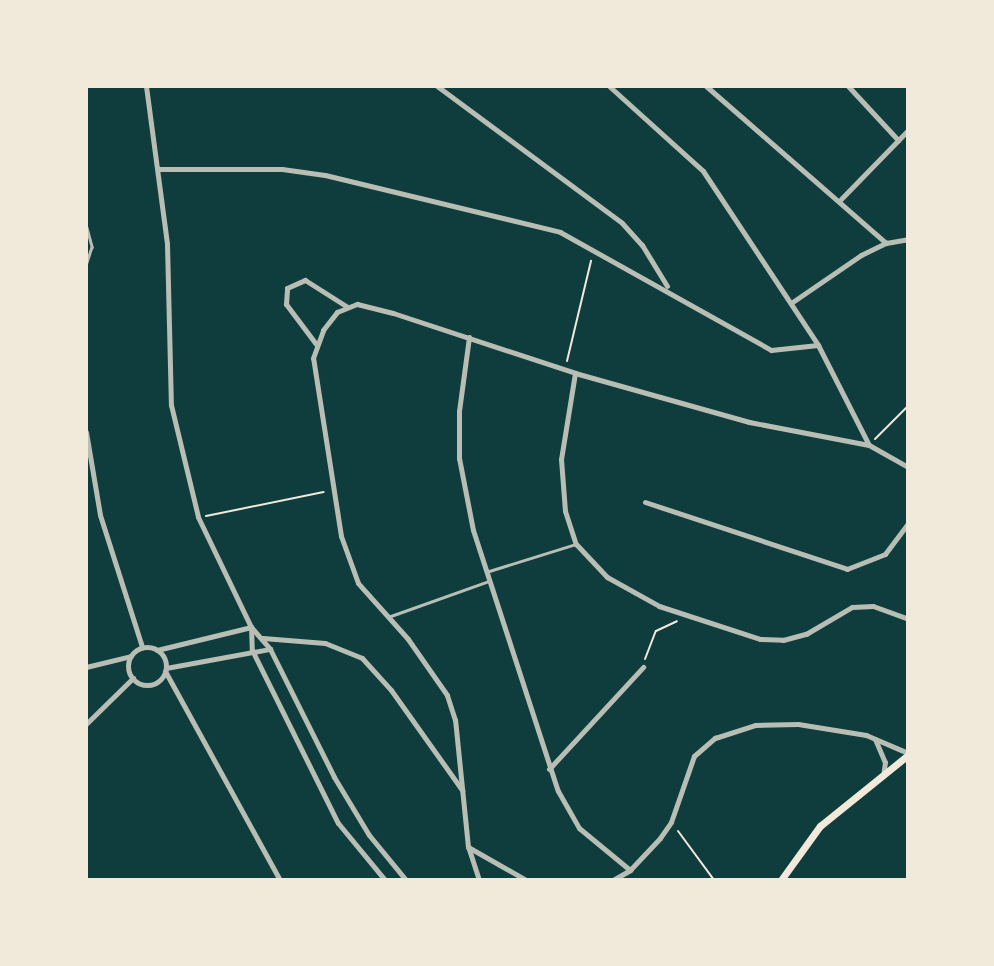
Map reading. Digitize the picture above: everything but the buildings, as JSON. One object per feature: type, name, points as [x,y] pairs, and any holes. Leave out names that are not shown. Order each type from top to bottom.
[{"type":"main road","points":[[781,880],[820,826],[882,779],[908,754]]},
{"type":"street","points":[[146,86],[167,244],[171,405],[198,517],[251,627],[270,649],[341,789],[369,835],[406,880]]},
{"type":"street","points":[[437,86],[622,223],[642,245],[668,288]]},
{"type":"street","points":[[609,86],[704,170],[818,345],[869,445]]},
{"type":"street","points":[[706,86],[841,199],[886,243]]},
{"type":"street","points":[[848,86],[898,140]]},
{"type":"street","points":[[841,199],[908,130]]},
{"type":"street","points":[[159,169],[282,169],[325,175],[560,232],[668,288],[708,317],[771,350],[818,345]]},
{"type":"street","points":[[791,303],[886,243],[908,239]]},
{"type":"street","points":[[316,344],[286,304],[287,288],[305,280],[346,306],[393,313],[575,373],[749,422],[869,445],[908,467]]},
{"type":"street","points":[[346,306],[323,330],[316,344],[314,377],[330,491],[348,565],[358,583],[388,617],[447,695],[455,719],[468,847],[479,880]]},
{"type":"street","points":[[468,337],[459,411],[459,458],[466,501],[486,572],[549,769],[579,828],[630,870]]},
{"type":"street","points":[[575,373],[561,459],[565,511],[576,544],[590,562],[630,593],[689,617],[760,639],[783,640],[806,634],[852,607],[873,606],[908,619]]},
{"type":"street","points":[[86,435],[112,560],[142,647]]},
{"type":"street","points":[[86,466],[91,457]]},
{"type":"street","points":[[645,502],[847,569],[885,554],[908,523]]},
{"type":"street","points":[[142,647],[157,650],[251,627]]},
{"type":"street","points":[[251,627],[252,650],[338,823],[385,880]]},
{"type":"street","points":[[263,638],[325,643],[362,658],[391,690],[464,792]]},
{"type":"street","points":[[86,667],[131,656],[142,647]]},
{"type":"street","points":[[131,656],[128,667],[133,678],[149,685],[166,670],[252,650],[270,649]]},
{"type":"street","points":[[157,650],[280,880]]},
{"type":"street","points":[[549,769],[643,667]]},
{"type":"street","points":[[86,724],[133,678]]},
{"type":"street","points":[[613,880],[630,870],[671,822],[694,757],[715,738],[755,725],[798,724],[844,729],[908,754]]},
{"type":"street","points":[[875,739],[885,762],[882,779]]},
{"type":"street","points":[[468,847],[526,880]]},
{"type":"lane","points":[[86,224],[92,247],[86,266]]},
{"type":"lane","points":[[486,572],[576,544]]},
{"type":"lane","points":[[388,617],[489,581]]},
{"type":"path","points":[[565,369],[593,250]]},
{"type":"path","points":[[869,445],[908,406]]},
{"type":"path","points":[[198,517],[330,491]]},
{"type":"path","points":[[643,667],[656,632],[689,617]]},
{"type":"path","points":[[671,822],[714,880]]}]
